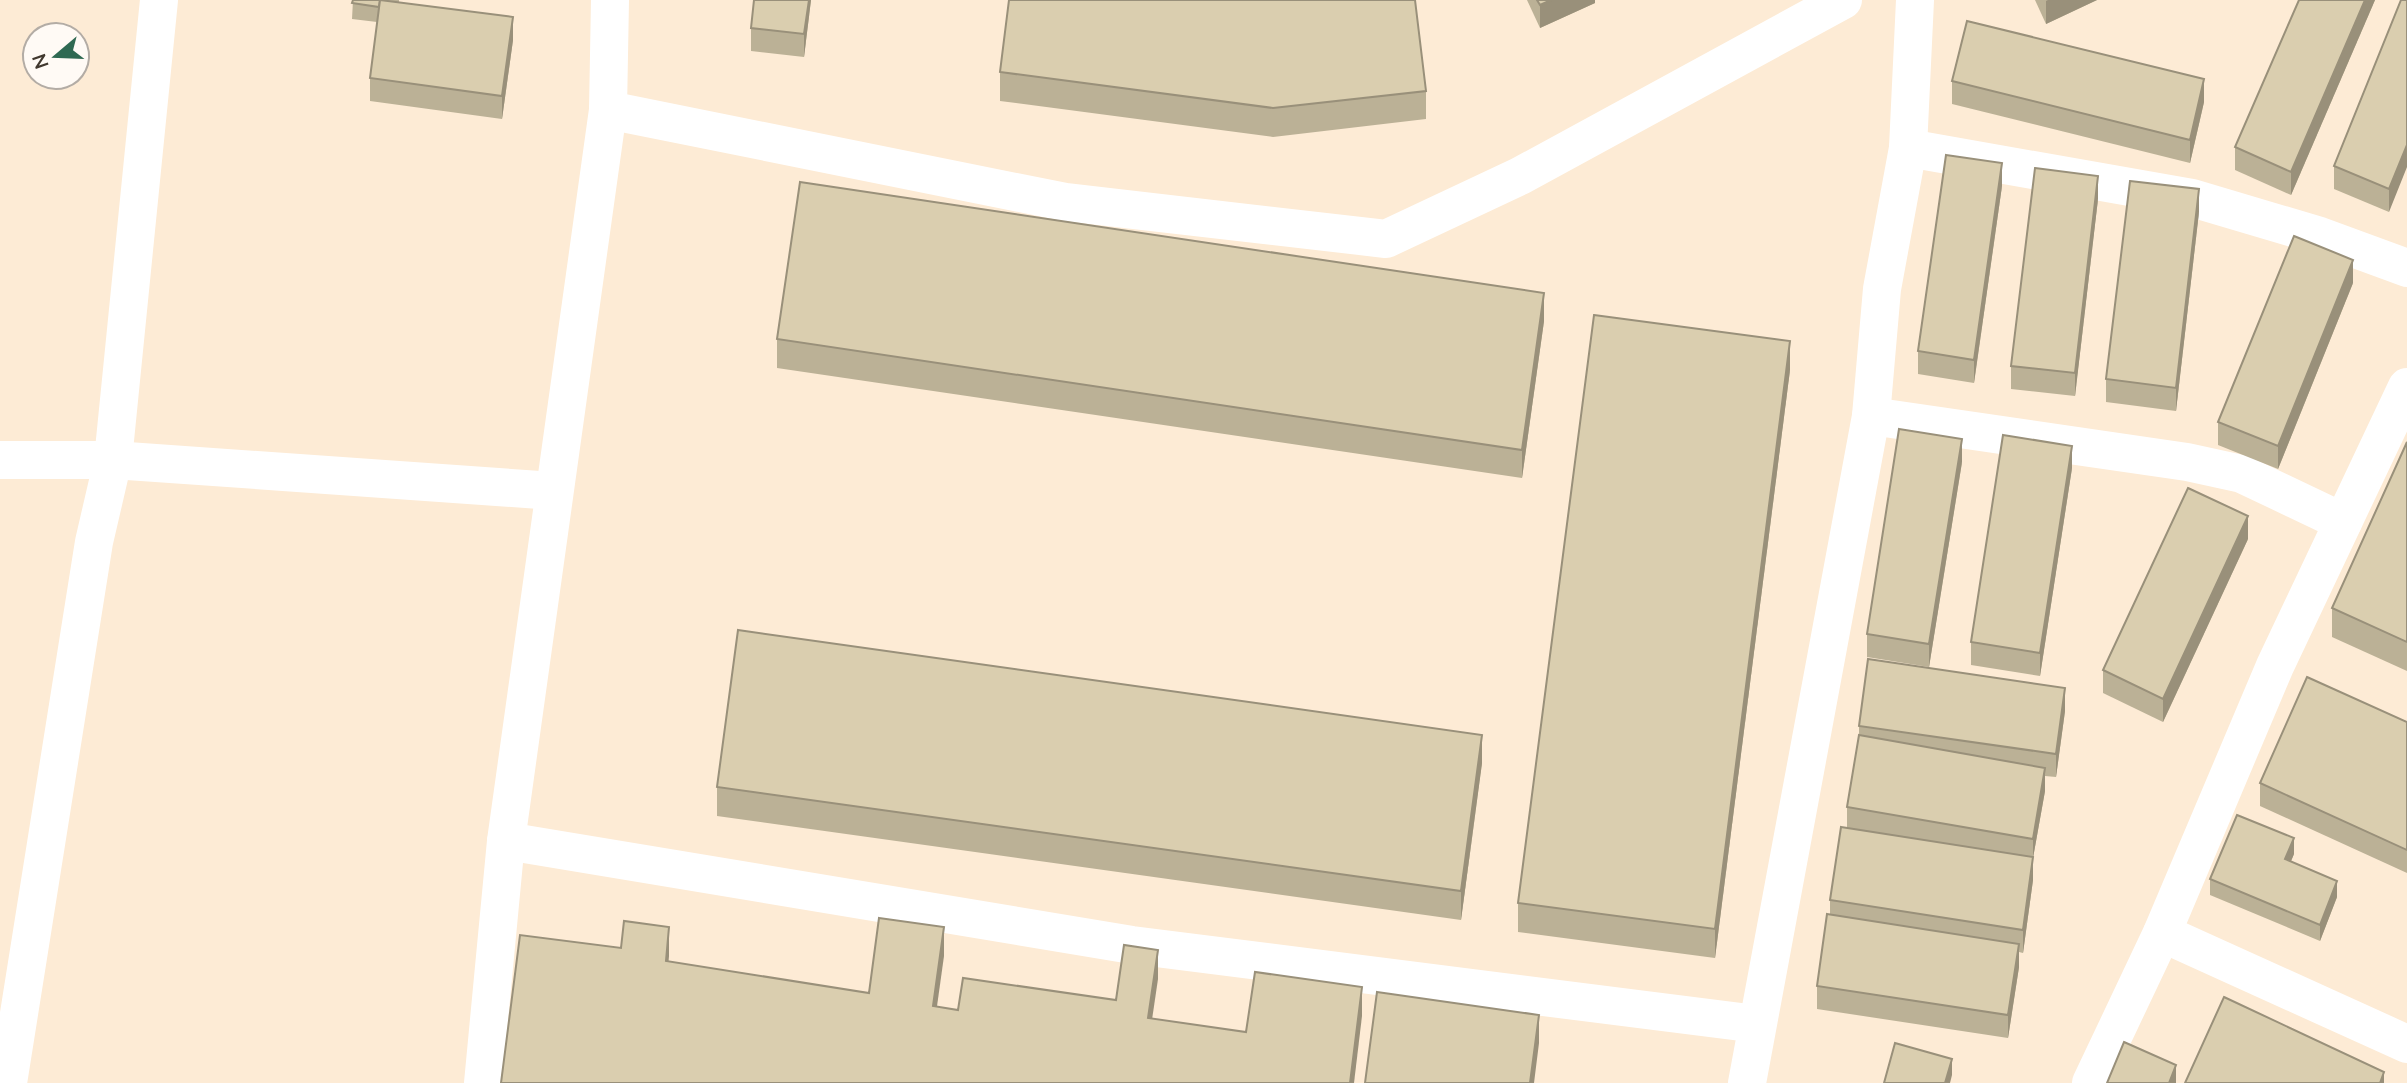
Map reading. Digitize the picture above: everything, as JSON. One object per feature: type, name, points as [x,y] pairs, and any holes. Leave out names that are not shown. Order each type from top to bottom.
[{"type":"street","points":[[8,1083],[94,542],[113,460],[159,0]]},
{"type":"street","points":[[483,1083],[506,841],[608,110],[610,0]]},
{"type":"street","points":[[608,110],[1065,202],[1386,239],[1520,176],[1843,0]]},
{"type":"street","points":[[1747,1083],[1871,416],[1882,289],[1908,148],[1915,0]]},
{"type":"street","points":[[1908,148],[2192,198],[2320,236],[2407,268]]},
{"type":"street","points":[[2091,1083],[2162,933],[2275,666],[2407,387]]},
{"type":"street","points":[[1871,416],[2187,462],[2242,474],[2343,522]]},
{"type":"street","points":[[0,460],[113,460],[554,491]]},
{"type":"street","points":[[506,841],[1132,945],[1757,1024]]},
{"type":"street","points":[[2162,933],[2407,1044]]},
{"type":"building","points":[[353,0],[380,0],[379,7],[352,3]]},
{"type":"building","points":[[380,0],[513,17],[502,96],[370,78]]},
{"type":"building","points":[[754,0],[809,0],[804,34],[751,28]]},
{"type":"building","points":[[1009,0],[1415,0],[1426,91],[1273,108],[1000,72]]},
{"type":"building","points":[[1537,0],[1551,0],[1540,5]]},
{"type":"building","points":[[2299,0],[2365,0],[2291,172],[2235,147]]},
{"type":"building","points":[[2401,0],[2407,0],[2407,145],[2389,189],[2334,166]]},
{"type":"building","points":[[1967,21],[2204,79],[2190,140],[1952,81]]},
{"type":"building","points":[[1946,155],[2002,163],[1974,360],[1918,351]]},
{"type":"building","points":[[2035,168],[2098,176],[2075,373],[2011,366]]},
{"type":"building","points":[[2130,181],[2199,189],[2176,388],[2106,379]]},
{"type":"building","points":[[800,182],[1544,293],[1522,450],[777,339]]},
{"type":"building","points":[[2294,236],[2353,260],[2278,446],[2218,422]]},
{"type":"building","points":[[1594,315],[1790,341],[1715,929],[1518,903]]},
{"type":"building","points":[[1899,429],[1962,439],[1929,644],[1867,634]]},
{"type":"building","points":[[2003,435],[2072,446],[2040,653],[1971,642]]},
{"type":"building","points":[[2407,442],[2407,642],[2332,608]]},
{"type":"building","points":[[2188,488],[2248,516],[2163,699],[2103,670]]},
{"type":"building","points":[[738,630],[1482,735],[1461,891],[717,787]]},
{"type":"building","points":[[1868,659],[2065,688],[2056,754],[1859,726]]},
{"type":"building","points":[[2307,677],[2407,722],[2407,850],[2260,783]]},
{"type":"building","points":[[1859,735],[2045,768],[2033,839],[1847,807]]},
{"type":"building","points":[[2237,815],[2294,838],[2285,859],[2337,881],[2320,925],[2210,879]]},
{"type":"building","points":[[1841,827],[2033,857],[2023,930],[1830,900]]},
{"type":"building","points":[[1827,914],[2019,944],[2008,1015],[1817,986]]},
{"type":"building","points":[[879,918],[944,927],[933,1006],[958,1010],[963,978],[1116,1000],[1124,945],[1158,950],[1148,1018],[1246,1032],[1255,972],[1362,987],[1350,1083],[501,1083],[520,935],[621,948],[624,921],[669,927],[666,961],[869,993]]},
{"type":"building","points":[[1377,992],[1539,1015],[1530,1083],[1365,1083]]},
{"type":"building","points":[[2224,997],[2384,1072],[2380,1083],[2185,1083]]},
{"type":"building","points":[[2124,1042],[2176,1065],[2169,1083],[2107,1083]]},
{"type":"building","points":[[1895,1043],[1952,1059],[1945,1083],[1884,1083]]}]
